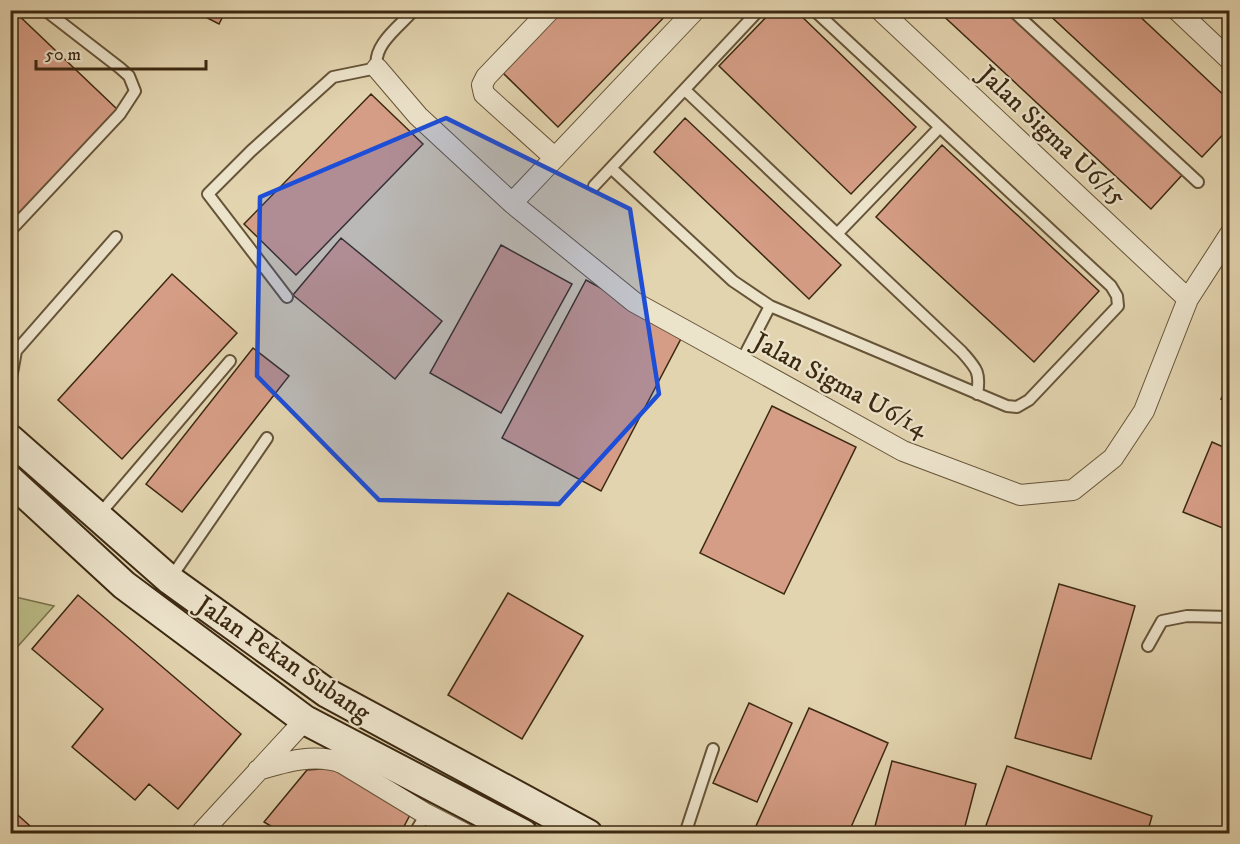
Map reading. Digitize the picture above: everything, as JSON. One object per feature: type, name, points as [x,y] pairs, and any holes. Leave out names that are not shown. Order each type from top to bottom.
[{"type":"main road","name":"Jalan Pekan Subang","points":[[10,439],[170,580],[327,693],[588,834]]},
{"type":"main road","name":"Jalan Pekan Subang","points":[[10,480],[124,585],[305,720],[523,834]]},
{"type":"street","points":[[550,10],[486,77],[482,85],[484,94],[555,158]]},
{"type":"street","points":[[512,203],[695,10]]},
{"type":"street","name":"Jalan Sigma U6/15","points":[[880,10],[1188,299]]},
{"type":"street","points":[[1177,10],[1230,60]]},
{"type":"street","name":"Jalan Sigma U6/14","points":[[377,68],[418,116],[512,203],[634,302],[903,451],[1020,495],[1073,490],[1113,458],[1144,411],[1188,299],[1230,234]]},
{"type":"street","points":[[200,834],[305,720]]},
{"type":"street","points":[[258,771],[282,763],[331,759],[342,763],[426,814],[465,834]]},
{"type":"lane","points":[[10,231],[120,114],[135,91],[129,76],[45,10]]},
{"type":"lane","points":[[287,297],[208,194],[251,151],[333,77],[377,68],[375,59],[379,48],[414,10]]},
{"type":"lane","points":[[594,186],[759,10]]},
{"type":"lane","points":[[611,168],[733,281],[770,306],[1007,406],[1017,407],[1029,400],[1118,306],[1117,296],[1111,286],[814,10]]},
{"type":"lane","points":[[1012,10],[1198,182]]},
{"type":"lane","points":[[685,90],[962,352],[976,368],[980,380],[977,394]]},
{"type":"lane","points":[[837,234],[940,128]]},
{"type":"lane","points":[[10,384],[16,351],[116,237]]},
{"type":"lane","points":[[741,362],[770,306]]},
{"type":"lane","points":[[96,517],[230,361]]},
{"type":"lane","points":[[170,580],[267,438]]},
{"type":"lane","points":[[1148,646],[1162,621],[1187,616],[1230,617]]},
{"type":"lane","points":[[685,834],[713,749]]},
{"type":"lane","points":[[414,834],[426,814]]},
{"type":"highlighted area","points":[[446,118],[630,209],[659,394],[559,504],[379,500],[257,376],[260,197]]},
{"type":"green space","points":[[10,596],[54,606],[11,654]]},
{"type":"building","points":[[10,10],[13,10],[118,110],[10,222]]},
{"type":"building","points":[[192,10],[226,10],[219,24]]},
{"type":"building","points":[[562,10],[671,10],[558,127],[502,72]]},
{"type":"building","points":[[773,10],[795,10],[916,127],[851,194],[719,66]]},
{"type":"building","points":[[937,10],[1006,10],[1183,174],[1151,209]]},
{"type":"building","points":[[1044,10],[1133,10],[1230,101],[1230,127],[1202,157]]},
{"type":"building","points":[[1217,10],[1230,10],[1230,22]]},
{"type":"building","points":[[371,94],[423,144],[296,275],[244,224]]},
{"type":"building","points":[[685,118],[841,265],[809,299],[654,152]]},
{"type":"building","points":[[942,145],[1099,291],[1034,362],[876,217]]},
{"type":"building","points":[[341,238],[442,321],[395,379],[293,295]]},
{"type":"building","points":[[501,245],[572,284],[501,413],[430,373]]},
{"type":"building","points":[[172,274],[237,333],[122,459],[58,400]]},
{"type":"building","points":[[586,280],[684,333],[601,491],[502,438]]},
{"type":"building","points":[[253,348],[289,376],[182,512],[146,484]]},
{"type":"building","points":[[1230,381],[1230,402],[1221,399]]},
{"type":"building","points":[[772,406],[856,447],[784,594],[700,553]]},
{"type":"building","points":[[1212,442],[1230,450],[1230,531],[1183,512]]},
{"type":"building","points":[[1059,584],[1135,606],[1091,759],[1015,738]]},
{"type":"building","points":[[508,593],[583,636],[522,739],[448,695]]},
{"type":"building","points":[[78,595],[241,734],[178,809],[149,784],[135,800],[72,747],[103,709],[32,649]]},
{"type":"building","points":[[749,703],[792,723],[757,802],[713,783]]},
{"type":"building","points":[[809,708],[888,743],[848,834],[773,834],[756,826]]},
{"type":"building","points":[[892,761],[976,784],[963,834],[873,834]]},
{"type":"building","points":[[1007,766],[1152,816],[1147,834],[983,834]]},
{"type":"building","points":[[334,768],[412,811],[400,834],[284,834],[264,822],[307,770]]},
{"type":"building","points":[[10,808],[39,834],[10,834]]}]
